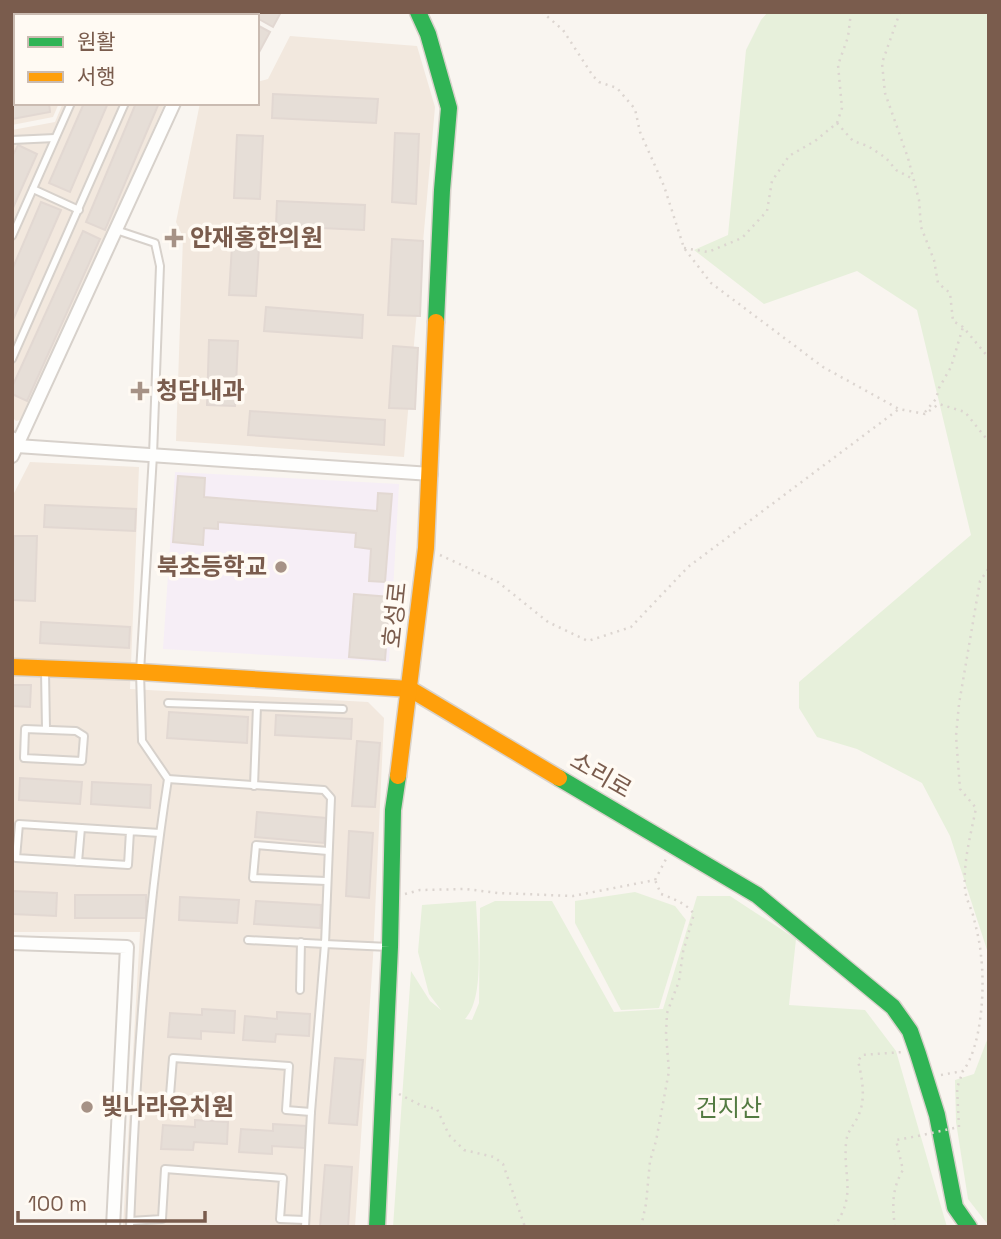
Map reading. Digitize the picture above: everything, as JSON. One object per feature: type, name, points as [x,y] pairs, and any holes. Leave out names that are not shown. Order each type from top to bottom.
[{"type":"street","name":"호성로","points":[[377,1227],[390,947],[393,810],[426,548],[442,190],[449,107],[428,33],[418,12]]},
{"type":"street","points":[[173,105],[14,447],[430,474]]},
{"type":"street","name":"소리로","points":[[12,667],[410,689],[757,895],[893,1007],[910,1031],[937,1115],[955,1207],[969,1227]]},
{"type":"street","points":[[12,943],[127,947],[113,1227]]},
{"type":"lane","points":[[12,236],[70,105]]},
{"type":"lane","points":[[12,359],[124,105]]},
{"type":"lane","points":[[12,140],[55,138]]},
{"type":"lane","points":[[33,189],[79,210]]},
{"type":"lane","points":[[116,230],[155,243],[160,266],[153,455],[140,672],[142,741],[168,779],[155,869],[136,1107],[130,1224],[162,1219],[165,1169],[283,1178],[280,1219],[305,1224],[325,944],[331,797],[324,790],[168,779]]},
{"type":"lane","points":[[45,670],[46,729]]},
{"type":"lane","points":[[168,704],[342,709]]},
{"type":"lane","points":[[254,786],[257,706]]},
{"type":"lane","points":[[25,729],[46,729],[76,731],[84,736],[82,761],[24,758],[25,729]]},
{"type":"lane","points":[[130,831],[128,865],[16,858],[19,824],[130,831],[160,833]]},
{"type":"lane","points":[[78,862],[81,828]]},
{"type":"lane","points":[[326,881],[253,878],[256,845],[328,851]]},
{"type":"lane","points":[[248,940],[390,947]]},
{"type":"lane","points":[[300,942],[300,990]]},
{"type":"lane","points":[[136,1107],[169,1107],[173,1058],[289,1066],[286,1110],[311,1112]]},
{"type":"path","points":[[542,12],[563,30],[593,76],[599,82],[617,88],[635,109],[640,132],[664,186],[684,248],[711,283],[823,367],[899,409],[925,414],[939,404],[965,412],[989,442]]},
{"type":"path","points":[[684,248],[708,252],[742,238],[767,211],[772,181],[789,156],[815,141],[837,122],[842,108],[838,65],[848,37],[851,12]]},
{"type":"path","points":[[900,12],[882,63],[886,93],[908,158],[911,178],[919,200],[921,227],[934,260],[938,283],[950,293],[953,321],[963,327],[989,358]]},
{"type":"path","points":[[837,122],[853,141],[886,158],[896,170],[911,178]]},
{"type":"path","points":[[925,414],[936,399],[951,367],[963,327]]},
{"type":"path","points":[[426,548],[498,582],[548,622],[588,641],[631,627],[688,567],[899,409]]},
{"type":"path","points":[[895,1227],[893,1195],[895,1184],[903,1170],[896,1140],[959,1127],[957,1088],[975,1044],[983,981],[972,910],[965,891],[976,808],[960,789],[956,736],[958,704],[980,581],[989,568]]},
{"type":"path","points":[[654,880],[667,856],[677,846]]},
{"type":"path","points":[[391,898],[412,891],[467,889],[573,896],[654,880]]},
{"type":"path","points":[[641,1227],[650,1161],[669,1071],[667,1013],[679,981],[683,952],[694,914],[680,902],[661,894],[654,880]]},
{"type":"path","points":[[834,1227],[849,1195],[846,1143],[849,1128],[858,1117],[863,1104],[858,1061],[862,1055],[917,1052]]},
{"type":"path","points":[[934,1077],[963,1071]]},
{"type":"path","points":[[384,1086],[422,1106],[437,1110],[449,1135],[464,1150],[494,1157],[503,1164],[525,1227]]},
{"type":"shaded area","points":[[12,12],[97,12],[14,14],[14,105],[58,105],[53,117],[12,125]]},
{"type":"shaded area","points":[[290,36],[417,46],[435,107],[404,457],[176,441],[183,237],[176,222],[200,105],[259,105],[259,81],[268,79]]},
{"type":"shaded area","points":[[62,105],[164,105],[24,419],[16,421],[12,417],[12,130],[55,122]]},
{"type":"shaded area","points":[[30,462],[139,467],[130,689],[368,702],[384,718],[373,957],[355,1227],[123,1227],[140,932],[12,932],[12,497]]},
{"type":"shaded area","name":"북초등학교","points":[[175,472],[399,484],[389,662],[163,649]]},
{"type":"green space","points":[[768,12],[989,12],[989,956],[950,836],[922,783],[857,749],[817,737],[799,708],[799,682],[971,535],[917,310],[857,271],[764,304],[694,250],[728,235],[746,50]]},
{"type":"green space","points":[[635,892],[675,906],[686,920],[659,1008],[621,1010],[575,923],[575,901]]},
{"type":"green space","name":"건지산","points":[[697,896],[730,896],[796,939],[789,1005],[865,1010],[896,1051],[947,1227],[393,1227],[411,971],[430,1001],[441,1010],[429,994],[418,952],[422,905],[476,901],[478,980],[472,1009],[465,1019],[472,1020],[479,1003],[480,908],[495,901],[552,901],[614,1012],[663,1009]]},
{"type":"green space","points":[[989,1035],[989,1226],[968,1199],[956,1122],[955,1080],[974,1074]]},
{"type":"building","points":[[42,12],[84,12],[82,14],[40,14]]},
{"type":"building","points":[[246,12],[281,12],[273,27],[259,19],[259,14]]},
{"type":"building","points":[[259,26],[270,32],[259,52]]},
{"type":"building","points":[[12,93],[14,105],[49,105],[50,112],[12,119]]},
{"type":"building","points":[[273,94],[378,99],[376,123],[272,118]]},
{"type":"building","points":[[83,105],[107,105],[70,192],[49,183]]},
{"type":"building","points":[[135,105],[158,105],[105,230],[86,222]]},
{"type":"building","points":[[395,133],[419,134],[416,204],[392,202]]},
{"type":"building","points":[[237,135],[263,136],[260,199],[234,198]]},
{"type":"building","points":[[18,145],[37,154],[12,210],[12,157]]},
{"type":"building","points":[[277,201],[365,205],[364,230],[276,226]]},
{"type":"building","points":[[41,202],[61,210],[12,322],[12,270]]},
{"type":"building","points":[[233,229],[260,231],[256,296],[229,295]]},
{"type":"building","points":[[83,231],[100,239],[27,401],[12,394],[12,387]]},
{"type":"building","points":[[392,239],[423,241],[420,316],[388,315]]},
{"type":"building","points":[[266,307],[363,315],[362,338],[264,331]]},
{"type":"building","points":[[209,340],[238,341],[235,406],[207,405]]},
{"type":"building","points":[[393,346],[418,348],[415,409],[389,408]]},
{"type":"building","points":[[250,411],[385,420],[384,445],[248,435]]},
{"type":"building","points":[[178,476],[205,478],[204,497],[377,511],[378,493],[392,494],[385,582],[369,581],[371,549],[355,547],[356,533],[218,522],[218,529],[204,528],[203,545],[173,542]]},
{"type":"building","points":[[45,505],[136,509],[135,531],[44,527]]},
{"type":"building","points":[[14,536],[37,536],[35,601],[12,600]]},
{"type":"building","points":[[354,594],[390,597],[385,660],[349,657]]},
{"type":"building","points":[[41,622],[130,627],[129,648],[40,643]]},
{"type":"building","points":[[12,685],[31,685],[30,707],[12,706]]},
{"type":"building","points":[[169,712],[248,717],[247,743],[167,738]]},
{"type":"building","points":[[276,715],[352,719],[351,739],[275,735]]},
{"type":"building","points":[[357,741],[380,743],[375,807],[352,806]]},
{"type":"building","points":[[20,778],[82,782],[80,804],[19,800]]},
{"type":"building","points":[[92,782],[151,785],[150,808],[91,804]]},
{"type":"building","points":[[257,812],[326,818],[324,843],[255,837]]},
{"type":"building","points":[[349,831],[373,833],[369,898],[346,896]]},
{"type":"building","points":[[12,891],[57,893],[56,916],[12,914]]},
{"type":"building","points":[[75,895],[146,895],[146,918],[75,918]]},
{"type":"building","points":[[180,897],[239,900],[237,923],[179,920]]},
{"type":"building","points":[[256,901],[321,905],[320,928],[254,924]]},
{"type":"building","points":[[202,1009],[235,1011],[234,1033],[201,1031],[201,1039],[168,1037],[170,1013],[202,1015]]},
{"type":"building","points":[[277,1012],[310,1014],[309,1036],[276,1034],[275,1042],[243,1040],[245,1016],[277,1019]]},
{"type":"building","points":[[335,1058],[363,1060],[357,1125],[329,1123]]},
{"type":"building","points":[[195,1120],[228,1122],[227,1144],[194,1142],[193,1150],[161,1149],[163,1125],[195,1127]]},
{"type":"building","points":[[273,1124],[306,1126],[305,1148],[272,1146],[272,1154],[239,1152],[241,1129],[273,1131]]},
{"type":"building","points":[[325,1165],[352,1167],[348,1227],[320,1227]]},
{"type":"traffic: fast","points":[[418,12],[428,34],[449,108],[436,322]]},
{"type":"traffic: fast","points":[[377,1227],[390,947],[393,810],[398,776]]},
{"type":"traffic: fast","points":[[559,778],[757,895],[893,1007],[910,1031],[918,1054],[937,1115],[955,1207],[969,1227]]},
{"type":"traffic: slow","points":[[398,776],[426,548],[436,322]]},
{"type":"traffic: slow","points":[[12,667],[410,689],[559,778]]},
{"type":"place","name":"안재홍한의원","points":[[174,238]]},
{"type":"place","name":"청담내과","points":[[140,391]]},
{"type":"place","name":"북초등학교","points":[[281,567]]},
{"type":"place","name":"빛나라유치원","points":[[87,1107]]}]
